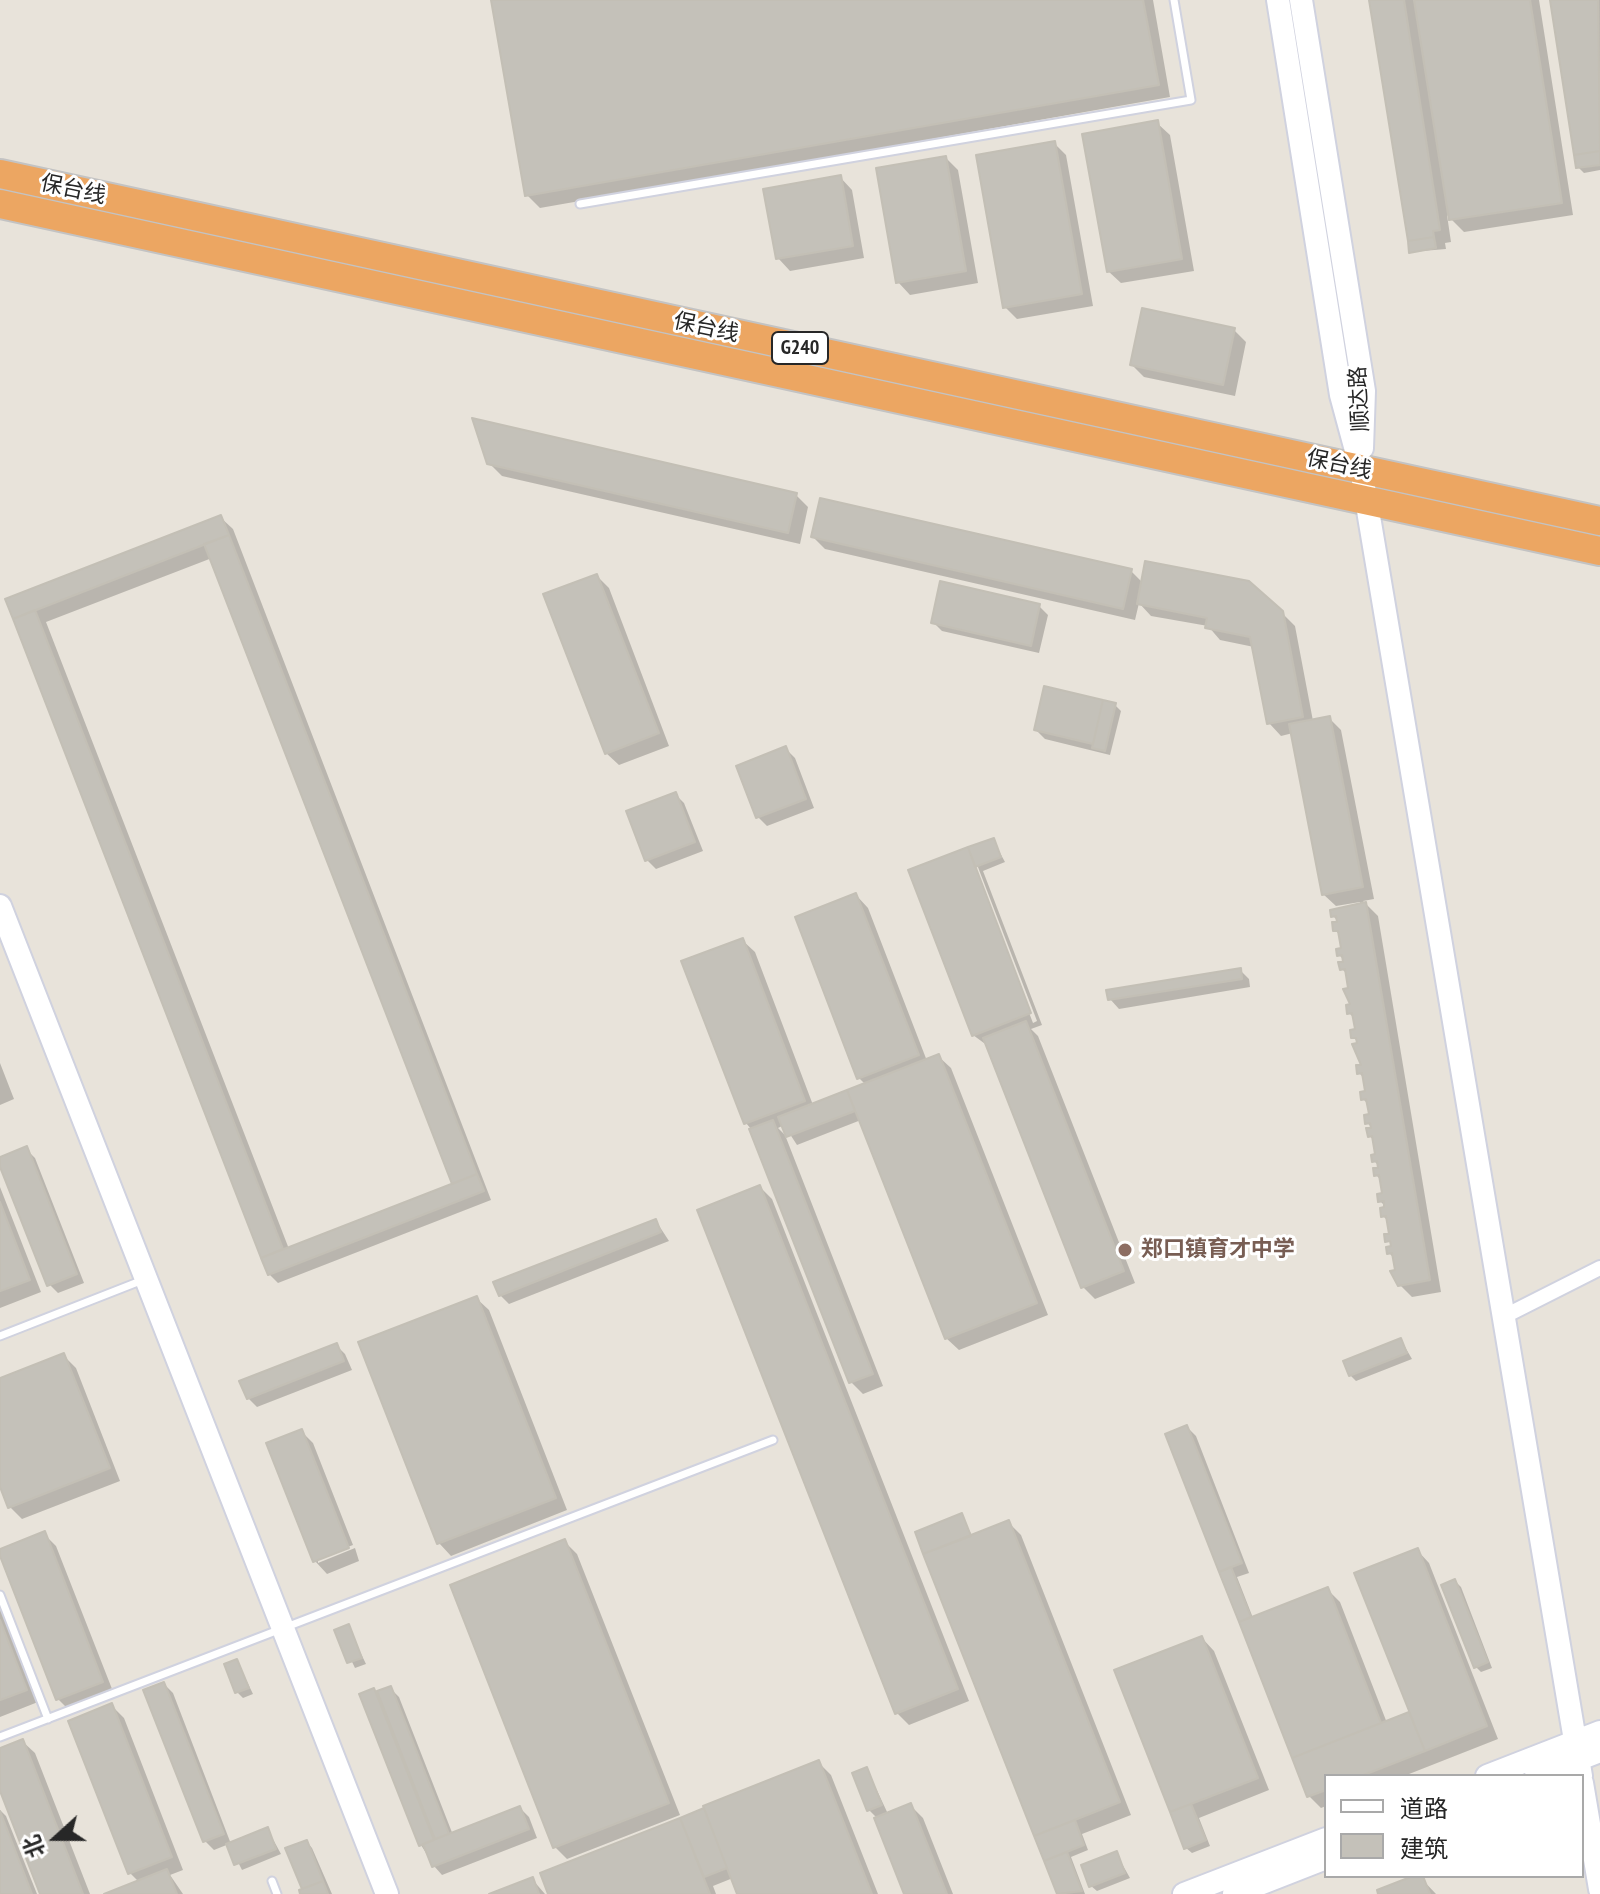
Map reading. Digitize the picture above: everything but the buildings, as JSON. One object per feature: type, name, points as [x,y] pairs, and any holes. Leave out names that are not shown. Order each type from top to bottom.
[{"type":"highway","name":"保台线","points":[[0,174],[1600,521]]},
{"type":"highway","name":"保台线","points":[[0,204],[1600,551]]},
{"type":"street","name":"顺达路","points":[[1278,0],[1341,395],[1361,469]]},
{"type":"street","name":"顺达路","points":[[1301,0],[1364,391],[1361,469]]},
{"type":"street","points":[[1361,469],[1578,1759]]},
{"type":"street","points":[[0,906],[387,1894]]},
{"type":"street","points":[[1503,1317],[1600,1268]]},
{"type":"street","points":[[1498,1774],[1578,1759],[1600,1732]]},
{"type":"street","points":[[1541,1774],[1600,1751]]},
{"type":"street","points":[[1584,1795],[1600,1889]]},
{"type":"street","points":[[1184,1894],[1324,1840]]},
{"type":"street","points":[[1234,1894],[1324,1859]]},
{"type":"lane","points":[[580,204],[1191,100],[1174,0]]},
{"type":"lane","points":[[0,1336],[146,1279]]},
{"type":"lane","points":[[0,1737],[773,1440]]},
{"type":"lane","points":[[0,1595],[48,1719]]},
{"type":"lane","points":[[272,1881],[277,1894]]},
{"type":"place","name":"郑口镇育才中学","points":[[1125,1250]]}]
